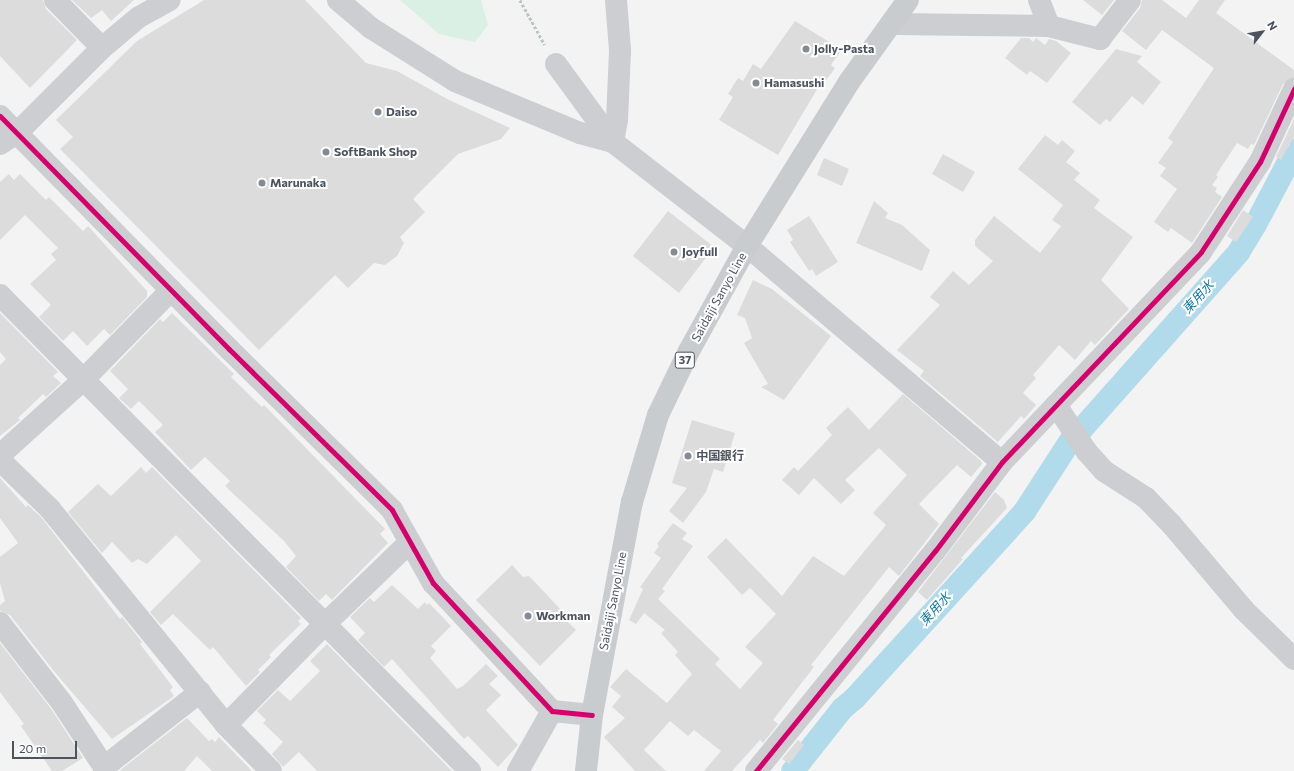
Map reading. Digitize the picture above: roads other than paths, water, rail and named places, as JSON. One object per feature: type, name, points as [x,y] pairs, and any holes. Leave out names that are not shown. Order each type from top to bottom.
[{"type":"main road","name":"Saidaiji Sanyo Line","points":[[586,771],[592,715],[632,502],[658,416],[689,351],[746,246],[849,82],[908,0]]},
{"type":"street","points":[[56,0],[102,48]]},
{"type":"street","points":[[9,138],[102,48],[139,17],[170,0]]},
{"type":"street","points":[[338,0],[371,28],[455,81],[580,133],[612,142]]},
{"type":"street","points":[[612,142],[617,120],[620,50],[616,0]]},
{"type":"street","points":[[1039,0],[1049,26]]},
{"type":"street","points":[[891,24],[1049,26],[1100,39],[1130,0]]},
{"type":"street","points":[[556,64],[612,142],[746,246],[1002,462]]},
{"type":"street","points":[[756,771],[935,551],[1002,462],[1201,252],[1260,162],[1294,89]]},
{"type":"street","points":[[0,116],[9,138],[171,290],[392,510],[433,583],[552,711],[592,715]]},
{"type":"street","points":[[0,455],[83,380],[171,290]]},
{"type":"street","points":[[0,295],[470,771]]},
{"type":"street","points":[[1056,405],[1087,452],[1104,471],[1146,498],[1172,525],[1244,610],[1294,659]]},
{"type":"street","points":[[0,460],[50,509],[226,725],[271,771]]},
{"type":"street","points":[[226,725],[325,624],[410,542]]},
{"type":"street","points":[[0,623],[62,703],[104,767],[200,692]]},
{"type":"street","points":[[518,771],[552,711]]},
{"type":"waterway","name":"東用水","points":[[1080,430],[1238,252],[1255,224],[1294,150]]},
{"type":"waterway","name":"東用水","points":[[792,771],[842,708],[854,698],[1024,511],[1070,440]]},
{"type":"place","name":"Jolly-Pasta","points":[[806,49]]},
{"type":"place","name":"Hamasushi","points":[[756,83]]},
{"type":"place","name":"Daiso","points":[[378,112]]},
{"type":"place","name":"SoftBank Shop","points":[[326,152]]},
{"type":"place","name":"Marunaka","points":[[262,183]]},
{"type":"place","name":"Joyfull","points":[[674,252]]},
{"type":"place","name":"中国銀行","points":[[688,456]]},
{"type":"place","name":"Workman","points":[[528,616]]}]
